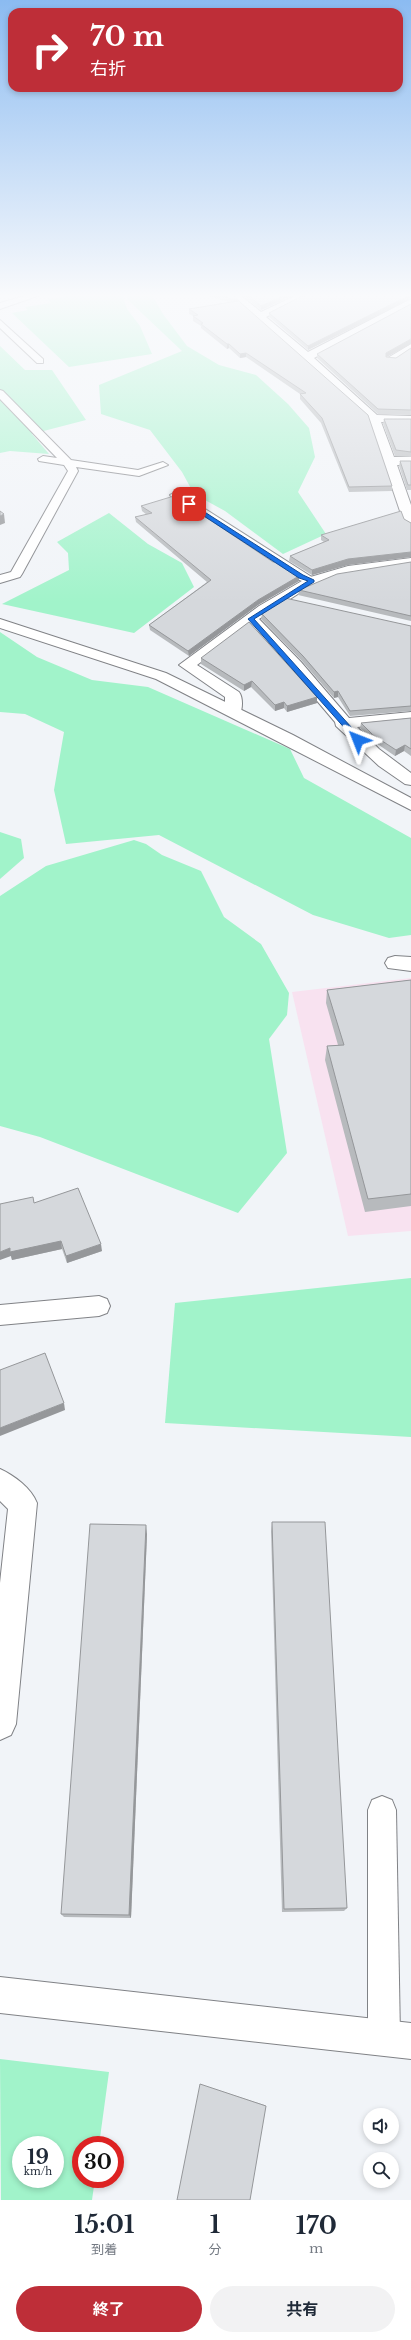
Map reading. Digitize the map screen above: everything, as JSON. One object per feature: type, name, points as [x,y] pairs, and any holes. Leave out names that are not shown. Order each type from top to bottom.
[{"type":"street","points":[[352,398],[374,418],[408,508],[411,523]]},
{"type":"street","points":[[374,418],[411,419]]},
{"type":"street","points":[[391,461],[411,461]]},
{"type":"street","points":[[233,712],[233,695],[187,665],[251,619],[312,581],[351,569],[411,562]]},
{"type":"street","points":[[283,598],[298,602]]},
{"type":"street","points":[[251,619],[321,695],[342,723],[394,770],[411,780]]},
{"type":"street","points":[[0,623],[112,662],[161,676],[411,805]]},
{"type":"street","points":[[342,723],[411,717]]},
{"type":"street","points":[[0,1483],[23,1503],[0,1724]]},
{"type":"street","points":[[0,1995],[397,2039]]},
{"type":"lane","points":[[0,579],[16,574],[73,471],[68,463],[5,398]]},
{"type":"lane","points":[[43,460],[139,474],[163,465]]},
{"type":"lane","points":[[176,496],[301,576],[312,581]]},
{"type":"lane","points":[[0,1315],[99,1306]]},
{"type":"lane","points":[[382,1810],[397,2039]]},
{"type":"shaded area","points":[[411,978],[411,1231],[348,1236],[292,992]]},
{"type":"green space","points":[[0,398],[71,398],[86,420],[32,434],[49,454],[10,451],[0,453]]},
{"type":"green space","points":[[100,398],[281,398],[309,428],[315,457],[298,492],[326,534],[283,554],[225,511],[194,494],[182,472],[150,430],[101,414]]},
{"type":"green space","points":[[109,513],[148,544],[182,563],[194,587],[134,633],[2,604],[69,570],[68,553],[57,542]]},
{"type":"green space","points":[[0,632],[37,657],[92,680],[148,687],[290,749],[304,778],[411,838],[411,935],[389,938],[313,915],[159,835],[66,844],[54,790],[64,732],[25,714],[0,712]]},
{"type":"green space","points":[[0,832],[21,839],[24,858],[0,879]]},
{"type":"green space","points":[[134,840],[146,844],[162,855],[201,871],[224,917],[261,944],[289,993],[287,1015],[269,1039],[287,1153],[238,1213],[40,1137],[0,1126],[0,896],[46,866]]},
{"type":"green space","points":[[411,1278],[411,1437],[165,1423],[175,1303]]},
{"type":"green space","points":[[0,2059],[109,2072],[100,2136],[72,2136],[72,2188],[94,2188],[92,2200],[1,2200]]},
{"type":"building","points":[[303,398],[348,398],[368,415],[392,486],[349,487],[322,418]]},
{"type":"building","points":[[365,398],[411,398],[411,410],[378,409]]},
{"type":"building","points":[[384,419],[411,419],[411,452],[396,450]]},
{"type":"building","points":[[400,461],[411,461],[411,485],[408,485]]},
{"type":"building","points":[[174,496],[273,562],[276,562],[299,576],[258,600],[188,651],[149,625],[211,580],[135,517],[152,513],[141,506]]},
{"type":"building","points":[[401,511],[404,519],[411,523],[411,552],[348,559],[312,570],[290,556],[329,540],[321,535]]},
{"type":"building","points":[[411,562],[411,616],[299,590],[337,574]]},
{"type":"building","points":[[285,598],[411,626],[411,706],[350,711],[338,691],[334,692],[303,656],[262,614]]},
{"type":"building","points":[[249,622],[317,697],[287,706],[284,702],[275,705],[252,681],[244,685],[201,658]]},
{"type":"building","points":[[411,718],[411,749],[405,745],[396,750],[373,735],[361,723]]},
{"type":"building","points":[[411,980],[411,1194],[368,1199],[327,1046],[344,1045],[327,990]]},
{"type":"building","points":[[78,1188],[101,1244],[66,1256],[61,1241],[10,1252],[10,1248],[0,1252],[0,1204],[33,1197],[34,1203]]},
{"type":"building","points":[[45,1353],[64,1403],[0,1428],[0,1370]]},
{"type":"building","points":[[272,1522],[325,1522],[347,1908],[284,1909]]},
{"type":"building","points":[[90,1524],[146,1525],[129,1915],[61,1914]]},
{"type":"building","points":[[200,2084],[266,2106],[250,2200],[177,2200]]},
{"type":"route","points":[[189,504],[301,576],[312,581],[251,619],[321,695],[342,723],[358,740]]}]
